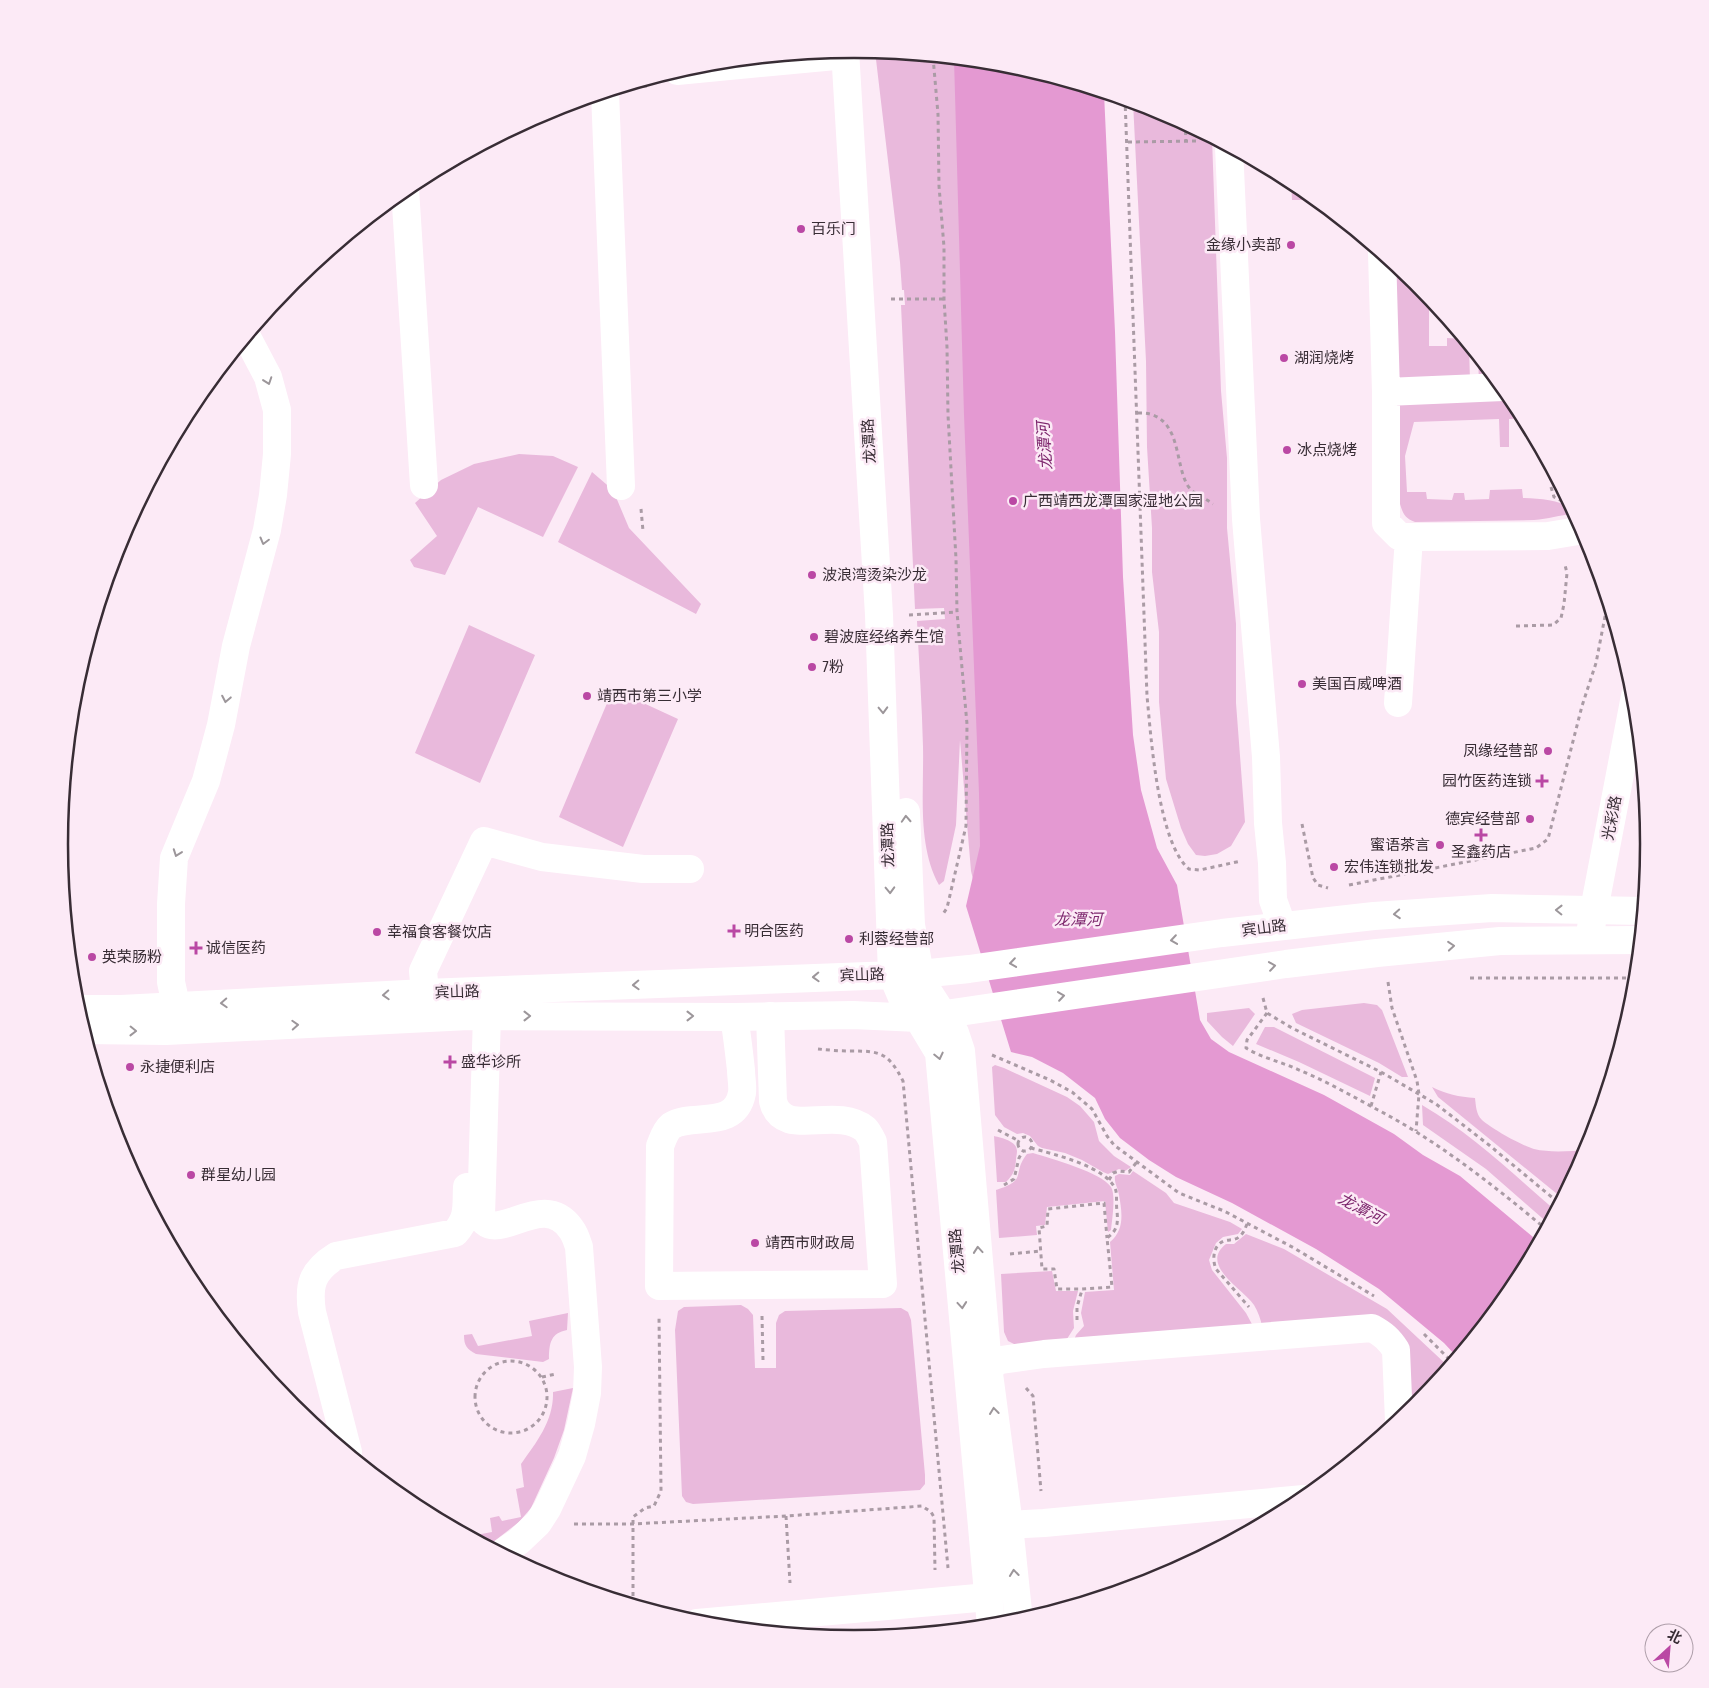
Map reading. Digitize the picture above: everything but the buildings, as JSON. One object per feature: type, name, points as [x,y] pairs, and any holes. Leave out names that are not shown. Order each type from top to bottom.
[{"type":"main road","name":"龙潭路","points":[[850,58],[879,615],[892,974],[903,1000],[931,1016],[954,1033],[961,1051],[1018,1613]]},
{"type":"main road","name":"龙潭路","points":[[851,58],[896,613],[911,925],[920,974],[929,993],[931,1016],[939,1052],[990,1618]]},
{"type":"main road","points":[[605,98],[621,486]]},
{"type":"main road","points":[[1236,157],[1246,518],[1266,757],[1273,900],[1282,925]]},
{"type":"main road","points":[[406,199],[424,485]]},
{"type":"main road","points":[[1382,262],[1386,392],[1386,523],[1399,536],[1409,537],[1548,536],[1576,531]]},
{"type":"main road","points":[[176,1005],[171,982],[171,904],[174,858],[206,781],[221,725],[236,646],[267,530],[273,496],[277,454],[277,410],[268,377],[249,342]]},
{"type":"main road","points":[[1386,392],[1494,387]]},
{"type":"main road","points":[[1398,702],[1409,537]]},
{"type":"main road","name":"光彩路","points":[[1590,940],[1631,719]]},
{"type":"main road","points":[[425,993],[423,971],[484,841],[542,857],[643,869],[690,869]]},
{"type":"main road","name":"宾山路","points":[[86,1009],[120,1009],[425,993],[920,974],[969,969],[1282,925],[1374,916],[1492,908],[1637,911]]},
{"type":"main road","name":"宾山路","points":[[91,1030],[166,1031],[478,1016],[931,1016],[1358,955],[1500,941],[1635,940]]},
{"type":"main road","points":[[346,1443],[312,1312],[310,1296],[313,1280],[322,1265],[336,1256],[455,1233],[463,1224],[466,1214],[469,1127],[478,1016]]},
{"type":"main road","points":[[478,1016],[481,1216],[486,1223],[494,1226],[540,1213],[554,1215],[572,1230],[579,1247],[588,1366],[587,1393],[572,1456],[566,1471],[538,1523],[507,1549]]},
{"type":"main road","points":[[734,1017],[742,1082],[742,1093],[737,1105],[727,1116],[681,1122],[671,1126],[660,1146],[659,1286],[883,1284],[873,1142],[866,1130],[842,1119],[792,1122],[782,1117],[776,1111],[770,1016]]},
{"type":"main road","points":[[994,1363],[1044,1354],[1372,1328],[1390,1340],[1396,1350],[1399,1411]]},
{"type":"main road","points":[[1009,1525],[1289,1499]]},
{"type":"main road","points":[[730,1620],[988,1597]]},
{"type":"path","points":[[933,62],[938,114],[939,186],[944,247],[948,416],[957,612],[967,724],[966,826],[948,908]]},
{"type":"path","points":[[644,86],[653,86]]},
{"type":"path","points":[[1125,106],[1147,696],[1161,801],[1169,833],[1179,858],[1189,869],[1200,870],[1240,861]]},
{"type":"path","points":[[1185,131],[1186,142]]},
{"type":"path","points":[[1128,142],[1202,141]]},
{"type":"path","points":[[890,299],[944,299]]},
{"type":"path","points":[[1137,413],[1151,414],[1159,418],[1169,430],[1176,445],[1185,481],[1195,494],[1208,500],[1220,513],[1246,518]]},
{"type":"path","points":[[1551,487],[1554,496],[1562,500]]},
{"type":"path","points":[[1516,626],[1553,625],[1561,618],[1567,573],[1564,562],[1553,554],[1548,536]]},
{"type":"path","points":[[908,615],[957,612]]},
{"type":"path","points":[[1343,886],[1536,848],[1548,839],[1582,706],[1596,663],[1606,613]]},
{"type":"path","points":[[1301,822],[1313,878],[1318,885],[1333,888]]},
{"type":"path","points":[[1388,980],[1392,1008],[1417,1081],[1419,1094],[1416,1131]]},
{"type":"path","points":[[1262,991],[1267,1013],[1292,1028],[1381,1072],[1419,1094],[1465,1125],[1556,1200]]},
{"type":"path","points":[[1267,1013],[1247,1040],[1246,1048],[1254,1053],[1300,1070],[1416,1131],[1479,1176],[1542,1226]]},
{"type":"path","points":[[997,1056],[1064,1087],[1078,1097],[1092,1109],[1114,1145],[1179,1193],[1224,1211],[1317,1260],[1381,1300]]},
{"type":"path","points":[[1371,1106],[1381,1072]]},
{"type":"path","points":[[1031,1148],[1032,1142],[1025,1137],[1020,1139],[1018,1143],[1019,1148],[1023,1150],[1027,1151],[1031,1148],[1063,1156],[1088,1166],[1109,1180],[1116,1190],[1118,1220],[1116,1229],[1108,1238]]},
{"type":"path","points":[[1000,1186],[1006,1185],[1014,1179],[1023,1150]]},
{"type":"path","points":[[1109,1180],[1112,1173],[1128,1172],[1136,1163]]},
{"type":"path","points":[[1104,1203],[1108,1238],[1112,1287],[1082,1290],[1057,1289],[1054,1269],[1042,1270],[1039,1228],[1047,1226],[1048,1209],[1104,1203]]},
{"type":"path","points":[[1247,1224],[1244,1232],[1239,1237],[1222,1242],[1215,1249],[1213,1263],[1216,1269],[1248,1305],[1258,1336]]},
{"type":"path","points":[[1010,1254],[1041,1251]]},
{"type":"path","points":[[762,1285],[763,1360]]},
{"type":"path","points":[[633,1598],[633,1517],[645,1508],[654,1506],[661,1491],[659,1286]]},
{"type":"path","points":[[1422,1332],[1450,1359]]},
{"type":"path","points":[[510,1361],[522,1362],[533,1368],[542,1377],[546,1388],[547,1400],[545,1412],[528,1430],[504,1433],[493,1429],[484,1422],[477,1412],[474,1400],[475,1388],[480,1377],[488,1368],[499,1362],[510,1361]]},
{"type":"path","points":[[994,1363],[1009,1372],[1033,1396],[1044,1523]]},
{"type":"path","points":[[567,1526],[578,1523],[632,1524],[786,1516],[922,1506],[927,1508],[934,1517],[936,1602]]},
{"type":"path","points":[[786,1516],[792,1615]]},
{"type":"shaded area","points":[[876,58],[957,64],[1010,73],[979,904],[971,871],[960,740],[956,825],[944,881],[939,885],[927,853],[923,818],[923,731],[917,621],[945,619],[944,608],[915,609],[901,305],[905,305]]},
{"type":"shaded area","points":[[1133,109],[1212,144],[1221,391],[1227,458],[1227,528],[1236,624],[1236,703],[1245,822],[1231,846],[1217,854],[1205,856],[1196,855],[1188,844],[1181,828],[1166,779],[1159,702],[1159,632],[1152,572],[1146,361]]},
{"type":"shaded area","points":[[1292,190],[1305,200],[1292,200]]},
{"type":"shaded area","points":[[1389,267],[1429,307],[1429,346],[1447,346],[1447,338],[1457,339],[1469,354],[1470,381],[1400,380],[1397,374]]},
{"type":"shaded area","points":[[1478,365],[1491,383],[1479,383]]},
{"type":"shaded area","points":[[1498,393],[1515,419],[1509,419],[1509,447],[1500,447],[1499,419],[1414,422],[1405,456],[1407,492],[1426,492],[1427,499],[1452,500],[1454,493],[1464,493],[1465,500],[1489,499],[1490,490],[1522,489],[1523,498],[1561,503],[1564,504],[1568,515],[1534,520],[1415,522],[1409,519],[1403,513],[1400,504],[1397,404]]},
{"type":"shaded area","points":[[519,454],[553,456],[578,467],[543,537],[478,507],[445,575],[414,567],[410,560],[437,536],[415,503],[441,480],[474,464]]},
{"type":"shaded area","points":[[592,472],[613,490],[629,528],[701,604],[696,614],[558,542]]},
{"type":"shaded area","points":[[469,625],[535,655],[480,783],[415,753]]},
{"type":"shaded area","points":[[613,689],[678,719],[623,847],[559,817]]},
{"type":"shaded area","points":[[1364,1003],[1377,1005],[1382,1010],[1408,1077],[1402,1077],[1379,1063],[1296,1023],[1292,1014],[1302,1010]]},
{"type":"shaded area","points":[[1249,1008],[1255,1014],[1233,1046],[1207,1021],[1207,1013]]},
{"type":"shaded area","points":[[1265,1027],[1274,1027],[1375,1078],[1370,1096],[1256,1044]]},
{"type":"shaded area","points":[[995,1065],[1067,1097],[1080,1106],[1094,1122],[1099,1141],[1114,1156],[1131,1167],[1125,1171],[1119,1169],[1108,1174],[1065,1153],[1042,1148],[1030,1136],[1023,1133],[1017,1134],[1004,1127],[995,1115],[992,1067]]},
{"type":"shaded area","points":[[1432,1087],[1453,1095],[1475,1098],[1477,1113],[1482,1120],[1499,1132],[1528,1147],[1554,1151],[1579,1150],[1558,1195],[1438,1097]]},
{"type":"shaded area","points":[[1422,1105],[1475,1141],[1552,1207],[1545,1220],[1486,1169],[1423,1125]]},
{"type":"shaded area","points":[[994,1136],[1009,1140],[1016,1148],[1015,1169],[1006,1182],[997,1182]]},
{"type":"shaded area","points":[[1033,1153],[1087,1171],[1106,1181],[1111,1187],[1113,1196],[1111,1230],[1108,1232],[1105,1201],[1047,1207],[1045,1225],[1036,1226],[1037,1235],[999,1238],[996,1190],[1013,1183],[1018,1176],[1022,1161],[1027,1154]]},
{"type":"shaded area","points":[[1133,1171],[1166,1193],[1174,1203],[1230,1222],[1242,1229],[1238,1234],[1223,1237],[1216,1243],[1209,1260],[1212,1270],[1246,1313],[1254,1328],[1074,1340],[1084,1326],[1081,1313],[1085,1292],[1114,1290],[1110,1242],[1118,1232],[1121,1220],[1120,1201],[1115,1176],[1119,1174],[1130,1175]]},
{"type":"shaded area","points":[[1246,1234],[1284,1249],[1387,1309],[1445,1364],[1409,1401],[1406,1345],[1262,1327],[1254,1305],[1225,1276],[1217,1260],[1219,1252],[1226,1244],[1234,1244]]},
{"type":"shaded area","points":[[1052,1271],[1056,1291],[1078,1291],[1073,1311],[1074,1328],[1065,1342],[1016,1345],[1008,1341],[1004,1332],[1001,1274]]},
{"type":"shaded area","points":[[741,1305],[753,1315],[755,1368],[776,1368],[776,1323],[779,1315],[785,1311],[901,1308],[908,1312],[911,1320],[925,1475],[925,1484],[920,1490],[693,1504],[686,1502],[682,1496],[675,1330],[678,1311],[684,1307]]},
{"type":"shaded area","points":[[568,1313],[567,1330],[554,1336],[550,1344],[549,1359],[543,1362],[476,1354],[465,1345],[464,1335],[472,1334],[478,1346],[532,1336],[529,1321]]},
{"type":"shaded area","points":[[573,1388],[564,1430],[554,1458],[531,1508],[519,1522],[493,1542],[479,1534],[492,1532],[490,1518],[499,1516],[502,1521],[521,1517],[516,1489],[524,1487],[521,1464],[548,1421],[553,1402],[553,1392]]},
{"type":"water","name":"龙潭河","points":[[954,64],[1058,84],[1104,98],[1115,332],[1123,577],[1133,735],[1141,790],[1157,848],[1177,885],[1200,1020],[1211,1039],[1229,1052],[1324,1095],[1394,1134],[1423,1155],[1460,1176],[1535,1239],[1508,1281],[1454,1353],[1444,1343],[1379,1289],[1316,1249],[1232,1203],[1176,1177],[1149,1160],[1120,1138],[1105,1119],[1095,1098],[1063,1073],[1032,1057],[1011,1052],[966,906],[980,846],[964,415]]},
{"type":"place","name":"百乐门","points":[[801,229]]},
{"type":"place","name":"金缘小卖部","points":[[1291,245]]},
{"type":"place","name":"湖润烧烤","points":[[1284,358]]},
{"type":"place","name":"冰点烧烤","points":[[1287,450]]},
{"type":"place","name":"广西靖西龙潭国家湿地公园","points":[[1013,501]]},
{"type":"place","name":"波浪湾烫染沙龙","points":[[812,575]]},
{"type":"place","name":"碧波庭经络养生馆","points":[[814,637]]},
{"type":"place","name":"7粉","points":[[812,667]]},
{"type":"place","name":"美国百威啤酒","points":[[1302,684]]},
{"type":"place","name":"靖西市第三小学","points":[[587,696]]},
{"type":"place","name":"凤缘经营部","points":[[1548,751]]},
{"type":"place","name":"园竹医药连锁","points":[[1542,781]]},
{"type":"place","name":"德宾经营部","points":[[1530,819]]},
{"type":"place","name":"圣鑫药店","points":[[1481,835]]},
{"type":"place","name":"蜜语茶言","points":[[1440,845]]},
{"type":"place","name":"宏伟连锁批发","points":[[1334,867]]},
{"type":"place","name":"明合医药","points":[[734,931]]},
{"type":"place","name":"幸福食客餐饮店","points":[[377,932]]},
{"type":"place","name":"利蓉经营部","points":[[849,939]]},
{"type":"place","name":"诚信医药","points":[[196,948]]},
{"type":"place","name":"英荣肠粉","points":[[92,957]]},
{"type":"place","name":"盛华诊所","points":[[450,1062]]},
{"type":"place","name":"永捷便利店","points":[[130,1067]]},
{"type":"place","name":"群星幼儿园","points":[[191,1175]]},
{"type":"place","name":"靖西市财政局","points":[[755,1243]]}]
